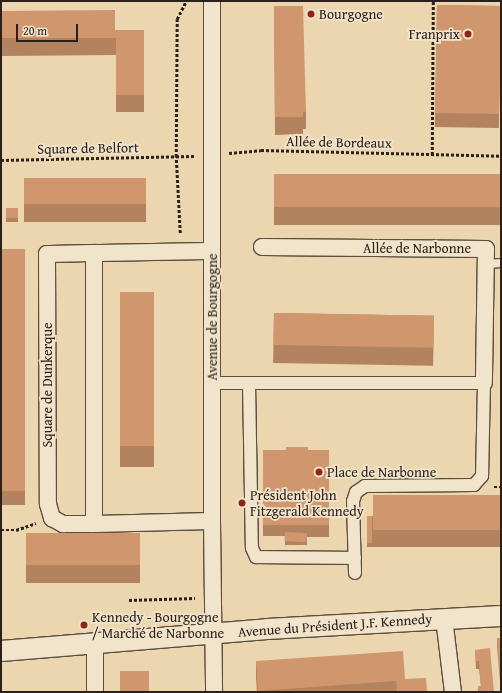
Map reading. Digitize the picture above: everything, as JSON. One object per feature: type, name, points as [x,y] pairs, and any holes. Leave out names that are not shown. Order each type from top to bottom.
[{"type":"street","name":"Avenue de Bourgogne","points":[[212,1],[212,521],[214,692]]},
{"type":"street","name":"Allée de Narbonne","points":[[262,247],[486,249],[494,263],[484,383],[482,476],[474,485],[365,486],[356,492],[353,501],[355,573]]},
{"type":"street","name":"Square de Dunkerque","points":[[52,518],[48,504],[47,254],[212,251]]},
{"type":"street","points":[[94,253],[94,524]]},
{"type":"street","points":[[212,383],[484,383]]},
{"type":"street","points":[[249,383],[252,548],[256,556],[355,558]]},
{"type":"street","points":[[52,518],[63,524],[212,521]]},
{"type":"street","name":"Avenue du Président J.F. Kennedy","points":[[1,651],[214,633],[444,618],[501,616]]},
{"type":"street","points":[[444,618],[453,692]]},
{"type":"street","points":[[95,642],[95,692]]},
{"type":"path","points":[[181,251],[176,157],[176,20],[186,1]]},
{"type":"path","points":[[432,154],[433,1]]},
{"type":"path","name":"Allée de Bordeaux","points":[[176,157],[261,150],[501,156]]},
{"type":"path","name":"Square de Belfort","points":[[1,160],[176,157]]},
{"type":"path","points":[[1,530],[16,530],[52,518]]},
{"type":"path","points":[[129,600],[214,598]]},
{"type":"building","points":[[437,5],[501,6],[499,114],[435,113]]},
{"type":"building","points":[[274,6],[303,6],[306,112],[303,112],[303,117],[275,117]]},
{"type":"building","points":[[115,10],[115,30],[144,30],[144,95],[116,95],[116,38],[1,38],[1,11]]},
{"type":"building","points":[[274,174],[501,174],[501,207],[274,207]]},
{"type":"building","points":[[24,178],[146,178],[146,204],[24,204]]},
{"type":"building","points":[[6,208],[18,208],[18,218],[6,218]]},
{"type":"building","points":[[1,249],[25,249],[25,491],[1,491]]},
{"type":"building","points":[[120,292],[154,292],[154,446],[120,446]]},
{"type":"building","points":[[501,311],[501,420],[500,420]]},
{"type":"building","points":[[274,313],[434,316],[433,348],[273,345]]},
{"type":"building","points":[[501,445],[501,458],[500,458]]},
{"type":"building","points":[[286,447],[308,447],[308,450],[286,450]]},
{"type":"building","points":[[263,450],[329,450],[329,525],[263,525]]},
{"type":"building","points":[[373,495],[501,495],[501,530],[373,530]]},
{"type":"building","points":[[367,516],[372,516],[372,543],[367,543]]},
{"type":"building","points":[[285,532],[307,533],[306,542],[285,541]]},
{"type":"building","points":[[26,533],[140,533],[140,565],[26,565]]},
{"type":"building","points":[[497,638],[501,638],[501,673],[500,673]]},
{"type":"building","points":[[490,648],[494,692],[479,692],[478,686],[481,686],[479,661],[476,661],[475,650]]},
{"type":"building","points":[[403,651],[405,679],[426,678],[427,692],[397,692],[396,681],[258,691],[256,661]]},
{"type":"building","points":[[120,671],[149,671],[149,692],[120,692]]},
{"type":"place","name":"Bourgogne","points":[[311,14]]},
{"type":"place","name":"Franprix","points":[[468,34]]},
{"type":"place","name":"Place de Narbonne","points":[[319,472]]},
{"type":"place","name":"Président John Fitzgerald Kennedy","points":[[242,503]]},
{"type":"place","name":"Kennedy - Bourgogne / Marché de Narbonne","points":[[84,625]]}]
